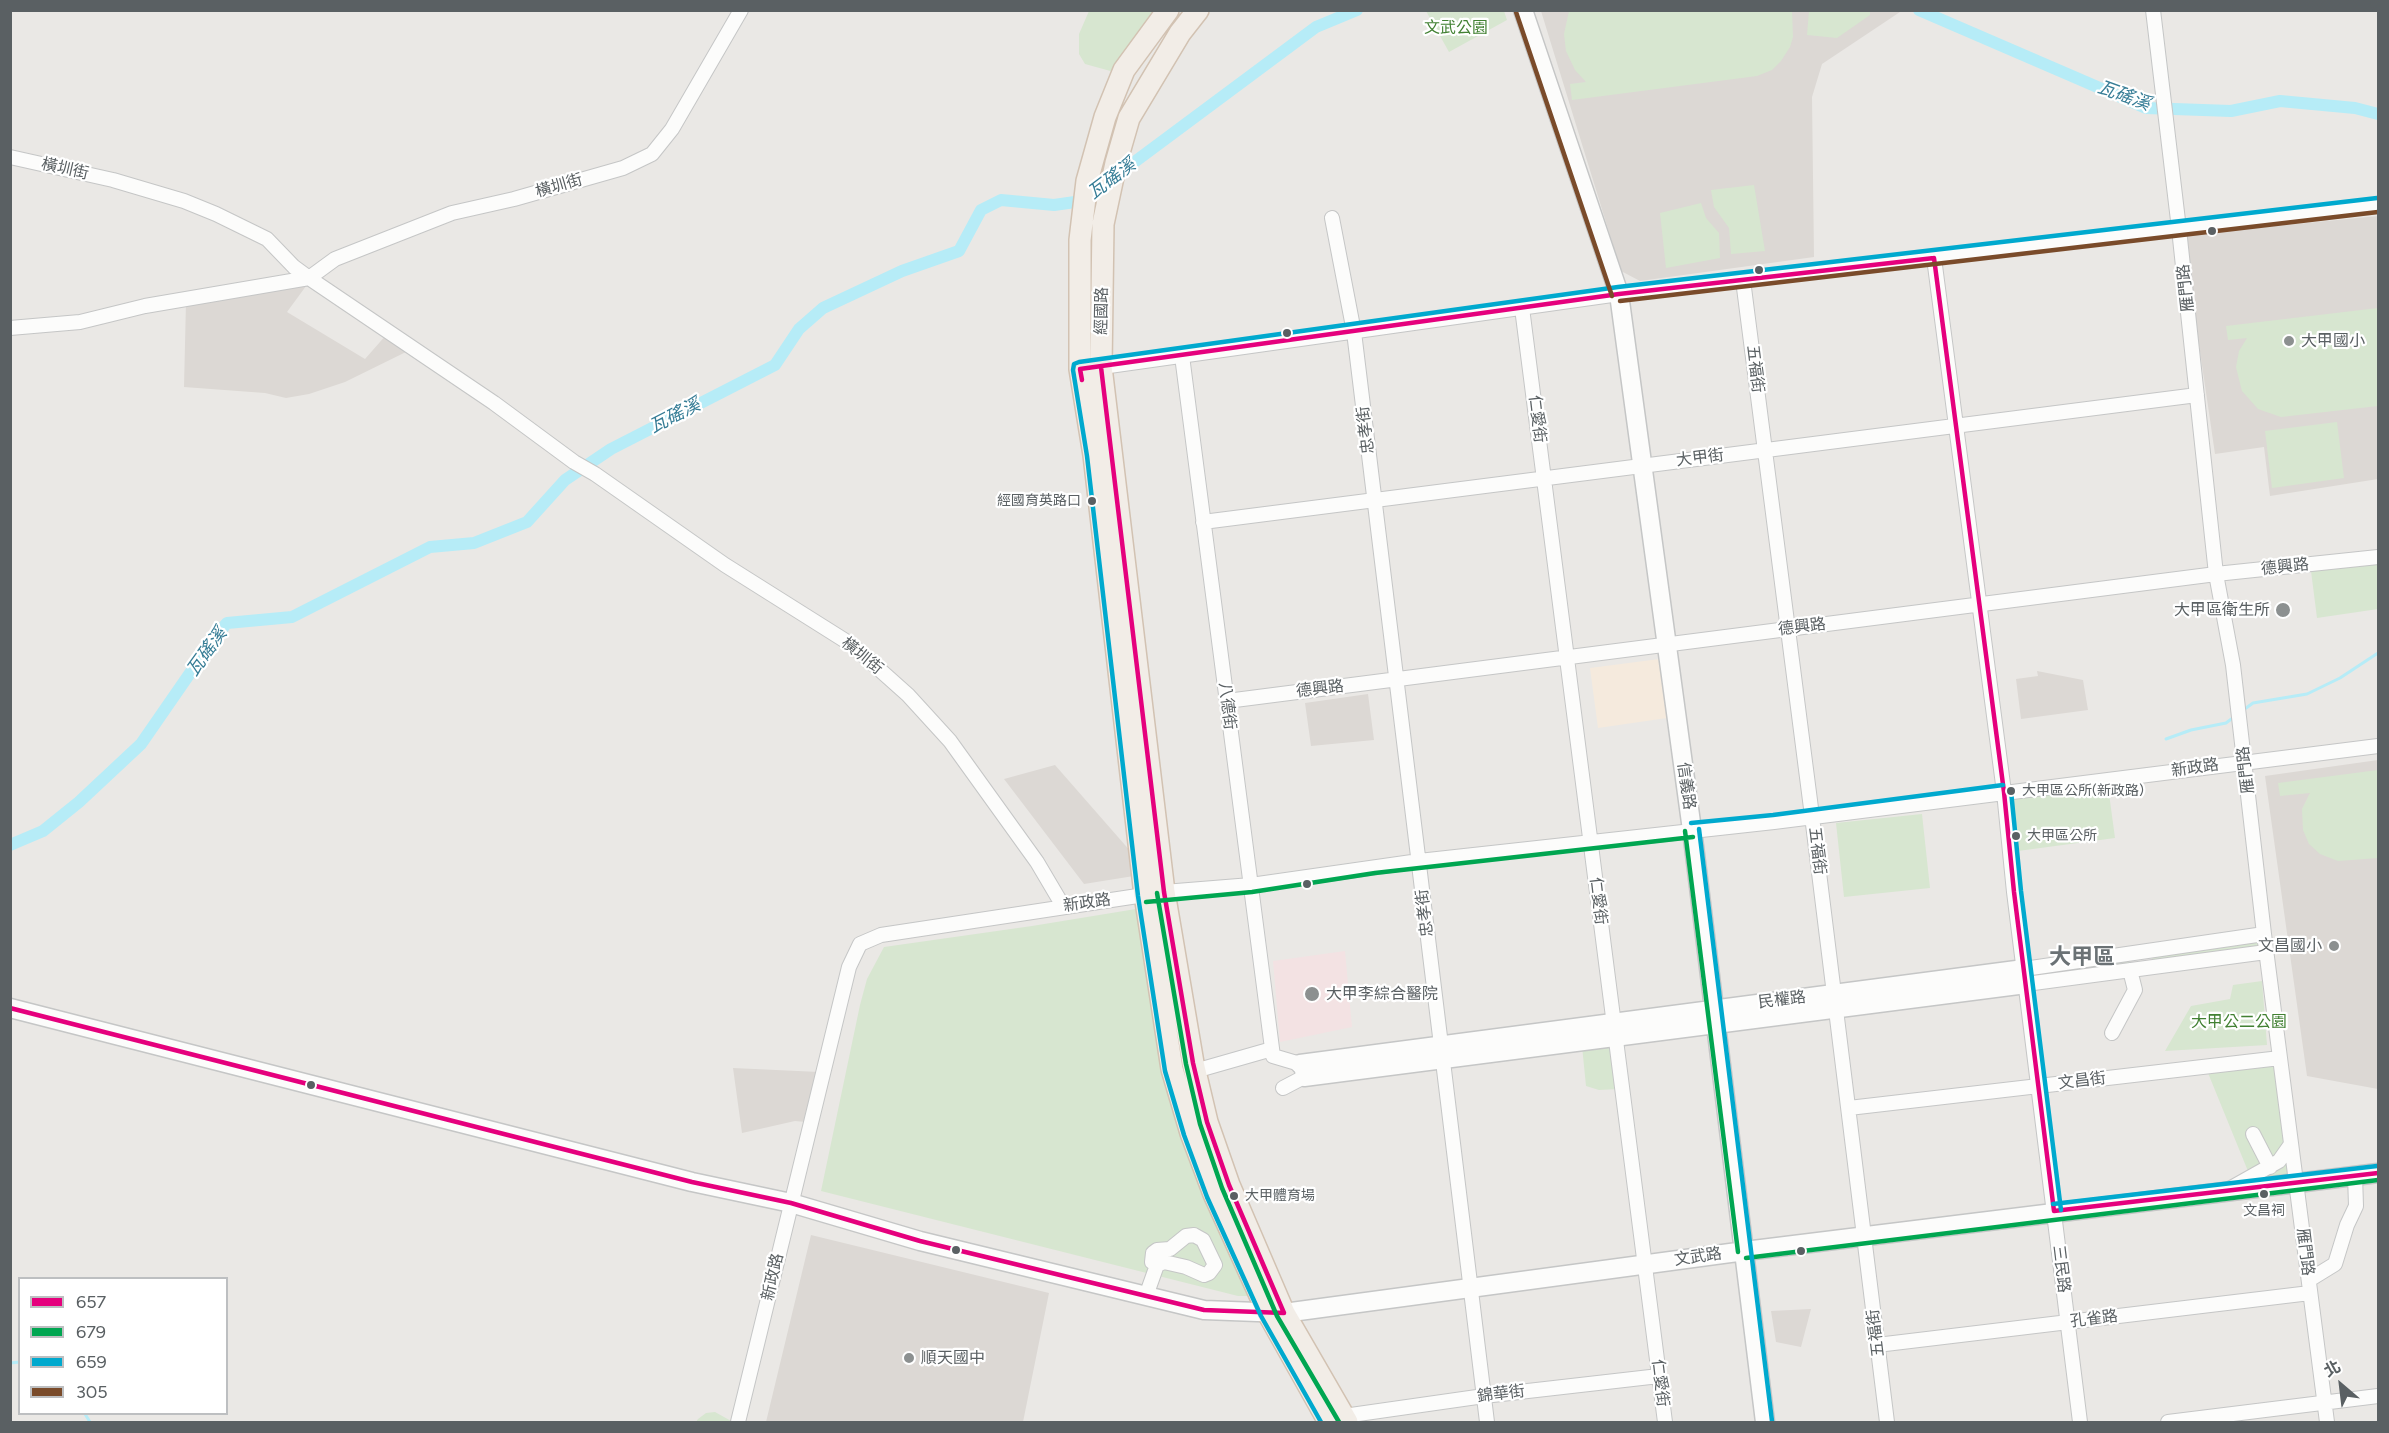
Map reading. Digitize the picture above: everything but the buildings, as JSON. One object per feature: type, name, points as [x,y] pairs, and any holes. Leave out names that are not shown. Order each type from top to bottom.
[{"type":"main road","name":"經國路","points":[[1168,10],[1124,70],[1106,117],[1087,181],[1082,208],[1080,240],[1091,368],[1094,455],[1155,894],[1172,1069],[1214,1194],[1276,1313],[1340,1420]]},
{"type":"main road","name":"經國路","points":[[1091,368],[1102,232],[1110,188],[1129,118],[1180,33],[1198,10]]},
{"type":"main road","name":"信義路","points":[[1523,10],[1619,294],[1692,830],[1765,1422]]},
{"type":"main road","name":"經國路","points":[[1155,894],[1207,1122],[1276,1313]]},
{"type":"main road","name":"民權路","points":[[1302,1070],[2025,976]]},
{"type":"main road","name":"文武路","points":[[10,1008],[692,1182],[791,1203],[920,1241],[1204,1310],[1276,1313],[2054,1211],[2379,1173]]},
{"type":"street","name":"橫圳街","points":[[10,328],[80,322],[145,306],[309,278],[335,260],[452,213],[514,199],[623,168],[652,154],[672,129],[741,10]]},
{"type":"street","name":"雁門路","points":[[2153,10],[2180,229],[2216,574],[2233,665],[2246,761],[2266,952],[2327,1422]]},
{"type":"street","name":"橫圳街","points":[[10,157],[113,180],[184,201],[267,239],[294,267],[309,278],[494,403],[574,462],[595,474],[725,565],[852,645],[908,695],[950,741],[1037,862],[1063,906]]},
{"type":"street","points":[[1091,368],[1619,294],[2379,206]]},
{"type":"street","name":"忠孝街","points":[[1332,218],[1354,332],[1487,1422]]},
{"type":"street","name":"三民路","points":[[1934,258],[2004,792],[2014,892],[2080,1422]]},
{"type":"street","name":"五福街","points":[[1743,280],[1887,1422]]},
{"type":"street","name":"仁愛街","points":[[1522,308],[1665,1422]]},
{"type":"street","name":"八德街","points":[[1182,356],[1272,1052]]},
{"type":"street","name":"大甲街","points":[[1203,522],[2197,394]]},
{"type":"street","name":"德興路","points":[[1227,701],[2216,574],[2379,557]]},
{"type":"street","name":"新政路","points":[[738,1422],[849,967],[860,944],[881,934],[1155,894],[1251,885],[1419,861],[1812,816],[2379,746]]},
{"type":"street","name":"民權路","points":[[2025,976],[2140,952],[2264,934]]},
{"type":"street","points":[[2112,1033],[2135,990],[2140,952]]},
{"type":"street","name":"民權路","points":[[2025,976],[2139,969],[2266,952]]},
{"type":"street","points":[[1220,1070],[1272,1052]]},
{"type":"street","points":[[1195,1071],[1272,1052],[1302,1070],[1283,1088]]},
{"type":"street","name":"文昌街","points":[[1849,1108],[2280,1058]]},
{"type":"street","points":[[2253,1134],[2270,1167]]},
{"type":"street","points":[[2225,1191],[2279,1161],[2291,1144]]},
{"type":"street","points":[[2309,1287],[2335,1263],[2347,1225],[2356,1206],[2355,1175]]},
{"type":"street","points":[[1146,1296],[1161,1259]]},
{"type":"street","name":"孔雀路","points":[[1877,1345],[2068,1322],[2309,1287]]},
{"type":"street","name":"錦華街","points":[[1340,1420],[1484,1396],[1659,1376]]},
{"type":"street","points":[[2168,1422],[2379,1396]]},
{"type":"shaded area","points":[[1896,10],[1900,12],[1822,64],[1812,97],[1814,257],[1640,281],[1621,271],[1541,11]]},
{"type":"shaded area","name":"大甲國小","points":[[2378,216],[2378,479],[2270,496],[2264,447],[2215,454],[2183,235]]},
{"type":"shaded area","points":[[309,282],[287,312],[365,359],[387,334],[410,350],[345,382],[309,394],[286,398],[265,393],[184,387],[186,302]]},
{"type":"shaded area","points":[[1667,658],[1674,717],[1598,728],[1590,668]]},
{"type":"shaded area","points":[[2037,671],[2083,680],[2088,710],[2021,719],[2016,679],[2038,676]]},
{"type":"shaded area","points":[[1368,694],[1374,740],[1311,746],[1305,703]]},
{"type":"shaded area","name":"文昌國小","points":[[2378,760],[2378,1089],[2307,1076],[2265,776]]},
{"type":"shaded area","points":[[1055,765],[1139,861],[1140,875],[1084,884],[1004,779]]},
{"type":"shaded area","name":"大甲李綜合醫院","points":[[1345,951],[1352,1027],[1280,1042],[1273,961]]},
{"type":"shaded area","points":[[733,1068],[819,1072],[806,1122],[795,1121],[742,1133]]},
{"type":"shaded area","name":"順天國中","points":[[811,1235],[1049,1293],[1023,1422],[766,1422]]},
{"type":"shaded area","points":[[1811,1309],[1801,1347],[1776,1342],[1771,1311]]},
{"type":"green space","points":[[1809,10],[1870,11],[1870,15],[1837,38],[1807,35]]},
{"type":"green space","points":[[1089,11],[1160,11],[1114,72],[1085,64],[1079,54],[1079,34]]},
{"type":"green space","name":"文武公園","points":[[1426,11],[1504,11],[1507,20],[1449,52]]},
{"type":"green space","points":[[1569,11],[1792,11],[1793,37],[1781,61],[1772,70],[1757,76],[1572,100],[1570,84],[1586,82],[1575,70],[1566,51],[1564,34]]},
{"type":"green space","points":[[1754,185],[1765,251],[1731,254],[1729,228],[1714,207],[1711,190]]},
{"type":"green space","points":[[1701,203],[1706,218],[1719,233],[1720,258],[1666,268],[1660,213]]},
{"type":"green space","points":[[2378,308],[2378,406],[2281,417],[2258,409],[2242,391],[2236,367],[2239,351],[2247,338],[2228,340],[2226,326]]},
{"type":"green space","points":[[2337,422],[2344,478],[2272,488],[2265,431]]},
{"type":"green space","points":[[2378,562],[2378,609],[2317,618],[2311,571]]},
{"type":"green space","points":[[2378,770],[2378,858],[2338,861],[2320,854],[2309,844],[2303,830],[2302,809],[2310,793],[2280,796],[2278,783]]},
{"type":"green space","points":[[2108,786],[2115,838],[2018,851],[2012,798]]},
{"type":"green space","points":[[1922,814],[1930,888],[1844,897],[1836,823]]},
{"type":"green space","name":"大甲體育場","points":[[1142,908],[1159,1041],[1170,1104],[1197,1179],[1252,1292],[1247,1296],[1238,1296],[821,1191],[860,1005],[867,979],[884,947]]},
{"type":"green space","points":[[2259,937],[2261,948],[2153,963],[2151,952]]},
{"type":"green space","points":[[2129,956],[2130,967],[2052,978],[2050,967]]},
{"type":"green space","name":"大甲公二公園","points":[[2262,981],[2267,1045],[2165,1051],[2191,1006],[2230,999],[2233,985]]},
{"type":"green space","points":[[1614,1043],[1619,1089],[1599,1090],[1586,1086],[1582,1046]]},
{"type":"green space","points":[[2280,1065],[2294,1173],[2252,1181],[2208,1073]]},
{"type":"green space","points":[[715,1412],[733,1422],[696,1422],[706,1413]]},
{"type":"waterway","name":"瓦磘溪","points":[[10,845],[43,831],[79,802],[141,744],[227,623],[292,617],[430,547],[474,543],[527,522],[565,480],[611,449],[775,365],[799,329],[823,308],[902,271],[959,251],[981,210],[1001,200],[1054,205],[1082,201],[1316,27],[1357,10]]},
{"type":"waterway","name":"瓦磘溪","points":[[1919,10],[2146,108],[2231,111],[2280,101],[2355,108],[2378,114]]},
{"type":"waterway","points":[[2242,711],[2253,703],[2307,694],[2340,678],[2378,653]]},
{"type":"waterway","points":[[2166,739],[2191,730],[2226,723],[2234,717]]},
{"type":"waterway","points":[[10,1363],[18,1362]]},
{"type":"waterway","points":[[86,1415],[90,1422]]},
{"type":"transit line","name":"305","points":[[1516,12],[1612,296]]},
{"type":"transit line","name":"659","points":[[1321,1422],[1261,1316],[1207,1197],[1184,1135],[1165,1071],[1138,896],[1087,456],[1073,370],[1074,364],[1618,287],[2377,198]]},
{"type":"transit line","name":"305","points":[[1620,301],[2378,212]]},
{"type":"transit line","name":"657","points":[[1934,258],[2004,792],[2014,892],[2054,1211]]},
{"type":"transit line","name":"657","points":[[1082,380],[1080,369],[1619,294],[1934,258]]},
{"type":"transit line","name":"657","points":[[10,1008],[692,1182],[791,1203],[920,1241],[1204,1310],[1284,1313],[1229,1185],[1207,1122],[1193,1063],[1164,892],[1101,367]]},
{"type":"transit line","name":"659","points":[[1691,823],[1773,815],[2003,785]]},
{"type":"transit line","name":"659","points":[[2011,791],[2021,891],[2061,1210]]},
{"type":"transit line","name":"659","points":[[1699,829],[1772,1421]]},
{"type":"transit line","name":"679","points":[[1685,831],[1738,1252]]},
{"type":"transit line","name":"679","points":[[1146,902],[1252,892],[1375,873],[1693,837]]},
{"type":"transit line","name":"679","points":[[1157,893],[1186,1064],[1200,1124],[1222,1188],[1277,1316],[1339,1422]]},
{"type":"transit line","name":"659","points":[[2053,1204],[2377,1166]]},
{"type":"transit line","name":"657","points":[[2054,1211],[2378,1173]]},
{"type":"transit line","name":"679","points":[[1746,1258],[2378,1180]]},
{"type":"place","name":"大甲國小","points":[[2289,341]]},
{"type":"place","name":"經國育英路口","points":[[1092,501]]},
{"type":"place","name":"大甲區衛生所","points":[[2283,610]]},
{"type":"place","name":"大甲區公所(新政路)","points":[[2011,791]]},
{"type":"place","name":"大甲區公所","points":[[2016,836]]},
{"type":"place","name":"文昌國小","points":[[2334,946]]},
{"type":"place","name":"大甲李綜合醫院","points":[[1312,994]]},
{"type":"place","name":"文昌祠","points":[[2264,1194]]},
{"type":"place","name":"大甲體育場","points":[[1234,1196]]},
{"type":"place","name":"順天國中","points":[[909,1358]]},
{"type":"district","name":"大甲區","points":[[2082,958]]}]
